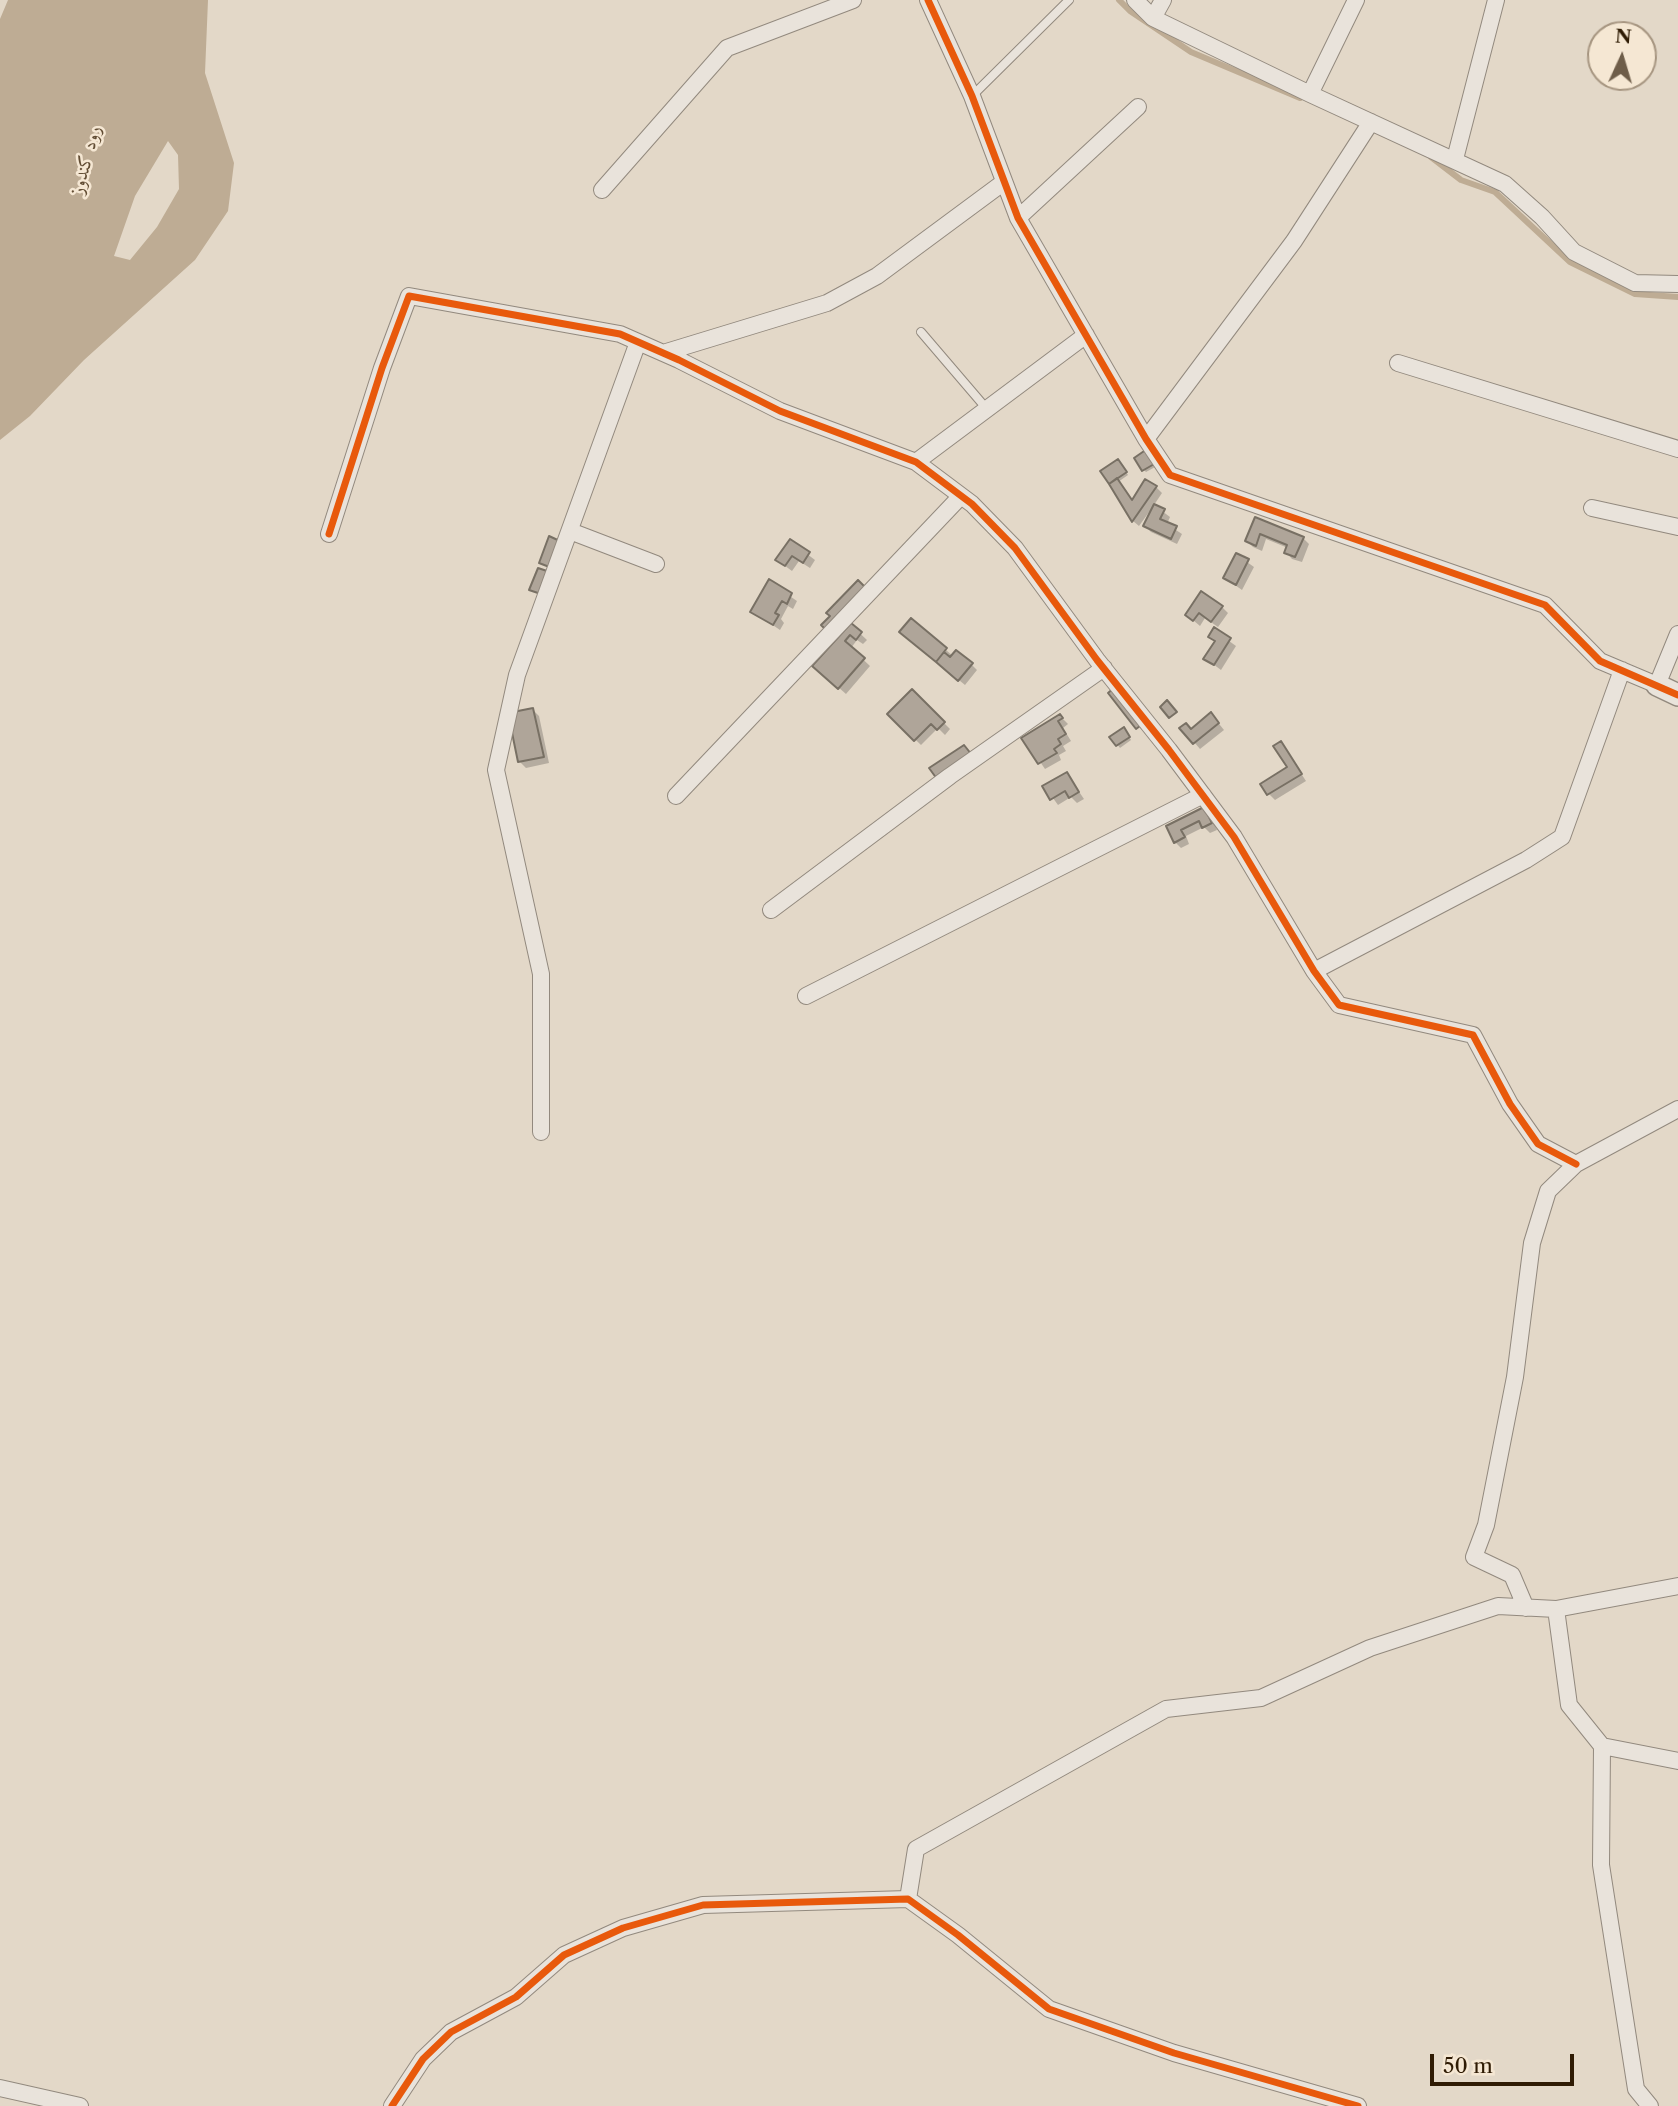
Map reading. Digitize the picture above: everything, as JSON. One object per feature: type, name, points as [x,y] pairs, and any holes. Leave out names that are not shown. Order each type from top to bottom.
[{"type":"street","points":[[602,190],[727,48],[853,0]]},
{"type":"street","points":[[928,0],[972,96],[1018,218],[1146,439],[1170,475],[1545,605],[1600,661],[1678,695]]},
{"type":"street","points":[[1135,0],[1153,18],[1310,94],[1367,129],[1455,159],[1505,184],[1542,217],[1574,251],[1635,284],[1678,284]]},
{"type":"street","points":[[1153,18],[1163,0]]},
{"type":"street","points":[[1310,94],[1356,0]]},
{"type":"street","points":[[1455,159],[1496,0]]},
{"type":"street","points":[[1018,218],[1138,107]]},
{"type":"street","points":[[1146,439],[1294,241],[1367,129]]},
{"type":"street","points":[[663,353],[827,303],[877,276],[1004,182]]},
{"type":"street","points":[[328,534],[382,368],[409,296],[620,334],[780,411],[916,462],[961,496],[1015,548],[1234,837],[1314,971],[1339,1005],[1473,1035],[1510,1104],[1538,1144],[1576,1164]]},
{"type":"street","points":[[916,462],[1086,335]]},
{"type":"street","points":[[541,1132],[541,974],[496,770],[517,675],[638,342]]},
{"type":"street","points":[[1398,363],[1678,449]]},
{"type":"street","points":[[676,796],[961,496]]},
{"type":"street","points":[[1592,508],[1678,527]]},
{"type":"street","points":[[570,531],[656,564]]},
{"type":"street","points":[[1657,685],[1678,634]]},
{"type":"street","points":[[771,910],[950,776],[1104,668]]},
{"type":"street","points":[[1314,971],[1527,860],[1562,837],[1622,670]]},
{"type":"street","points":[[806,996],[1203,795]]},
{"type":"street","points":[[1526,1608],[1512,1574],[1474,1558],[1486,1525],[1515,1377],[1532,1243],[1548,1191],[1576,1164],[1678,1109]]},
{"type":"street","points":[[908,1899],[916,1849],[1166,1709],[1261,1698],[1370,1648],[1498,1606],[1556,1609],[1678,1586]]},
{"type":"street","points":[[1556,1609],[1569,1705],[1602,1746],[1601,1865],[1636,2089],[1650,2106]]},
{"type":"street","points":[[1602,1746],[1678,1761]]},
{"type":"street","points":[[392,2106],[423,2059],[451,2032],[516,1997],[564,1955],[623,1928],[703,1905],[908,1899],[958,1935],[1049,2009],[1174,2053],[1358,2106]]},
{"type":"street","points":[[0,2088],[80,2106]]},
{"type":"lane","points":[[972,96],[1069,0]]},
{"type":"lane","points":[[921,332],[986,408]]},
{"type":"water","name":"رود کندوز","points":[[8,0],[208,0],[205,73],[234,163],[228,211],[195,260],[84,360],[30,416],[0,440],[0,19]],"holes":[[[168,141],[178,155],[179,189],[157,227],[130,260],[114,256],[135,196]]]},
{"type":"building","points":[[1147,449],[1156,463],[1142,471],[1134,458]]},
{"type":"building","points":[[1118,459],[1127,472],[1109,484],[1100,471]]},
{"type":"building","points":[[1117,478],[1132,500],[1145,479],[1157,486],[1132,522],[1109,484]]},
{"type":"building","points":[[1154,504],[1165,509],[1160,519],[1177,526],[1171,539],[1143,526]]},
{"type":"building","points":[[1255,517],[1304,537],[1295,557],[1284,553],[1287,545],[1260,534],[1256,546],[1245,541]]},
{"type":"building","points":[[549,536],[562,542],[552,568],[539,563]]},
{"type":"building","points":[[790,539],[810,552],[803,563],[792,556],[785,566],[775,560]]},
{"type":"building","points":[[1236,553],[1249,559],[1236,585],[1223,578]]},
{"type":"building","points":[[538,568],[550,572],[541,594],[529,590]]},
{"type":"building","points":[[769,579],[792,593],[787,604],[782,601],[775,613],[779,615],[773,625],[750,612]]},
{"type":"building","points":[[858,580],[867,589],[826,630],[821,625],[830,616],[826,613]]},
{"type":"building","points":[[1201,591],[1223,606],[1211,622],[1199,613],[1193,621],[1185,615]]},
{"type":"building","points":[[911,618],[947,648],[936,662],[899,632]]},
{"type":"building","points":[[851,623],[862,632],[856,640],[850,635],[845,641],[865,658],[838,689],[812,666]]},
{"type":"building","points":[[1214,627],[1231,638],[1214,665],[1203,659],[1215,641],[1208,637]]},
{"type":"building","points":[[956,650],[973,663],[958,681],[936,662],[944,652],[950,657]]},
{"type":"building","points":[[1116,686],[1144,723],[1136,729],[1108,693]]},
{"type":"building","points":[[912,689],[945,722],[937,730],[931,724],[914,741],[887,714]]},
{"type":"building","points":[[1167,700],[1177,712],[1169,718],[1160,707]]},
{"type":"building","points":[[533,708],[544,757],[518,762],[508,713]]},
{"type":"building","points":[[1211,712],[1219,723],[1193,744],[1179,728],[1186,723],[1191,729]]},
{"type":"building","points":[[1060,714],[1063,718],[1058,721],[1066,734],[1058,739],[1061,744],[1054,749],[1057,753],[1038,764],[1021,738]]},
{"type":"building","points":[[1124,727],[1130,737],[1116,746],[1109,737]]},
{"type":"building","points":[[1281,741],[1302,774],[1267,795],[1260,784],[1287,767],[1273,746]]},
{"type":"building","points":[[964,745],[972,755],[937,779],[929,768]]},
{"type":"building","points":[[1067,772],[1079,792],[1069,798],[1065,791],[1050,800],[1042,786]]},
{"type":"building","points":[[1204,807],[1212,823],[1202,828],[1199,821],[1181,830],[1185,837],[1174,843],[1166,826]]},
{"type":"waterway","points":[[1119,0],[1130,11],[1191,52],[1300,98]]},
{"type":"waterway","points":[[1431,157],[1461,180],[1495,192],[1570,262],[1635,294],[1678,297]]},
{"type":"cycle path","points":[[928,0],[972,96],[1018,218],[1146,439],[1170,475],[1545,605],[1600,661],[1678,695]]},
{"type":"cycle path","points":[[329,534],[382,368],[409,296],[620,334],[679,360],[780,411],[916,462],[972,504],[1015,548],[1097,660],[1234,837],[1314,971],[1339,1005],[1473,1035],[1510,1104],[1538,1144],[1576,1164]]},
{"type":"cycle path","points":[[392,2106],[423,2059],[451,2032],[516,1997],[564,1955],[623,1928],[703,1905],[908,1899],[958,1935],[1049,2009],[1174,2053],[1358,2106]]}]
